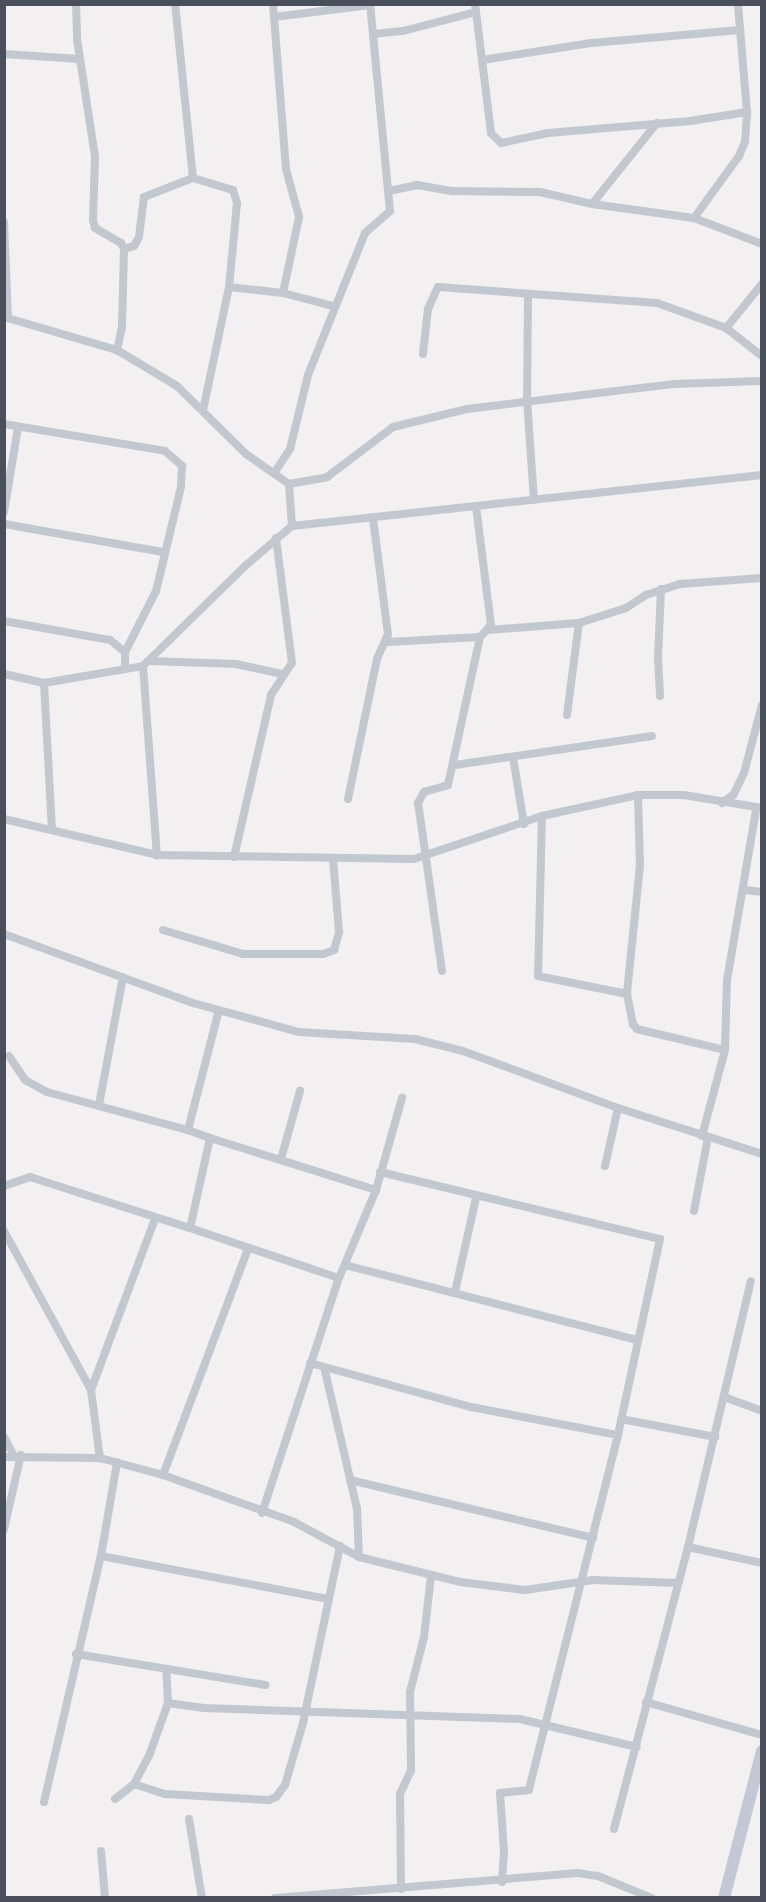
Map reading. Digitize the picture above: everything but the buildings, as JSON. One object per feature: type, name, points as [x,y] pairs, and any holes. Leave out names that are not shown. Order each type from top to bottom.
[{"type":"street","points":[[76,4],[80,58],[95,157],[93,220],[95,228],[121,243],[124,249],[122,327],[117,350]]},
{"type":"street","points":[[175,4],[193,178]]},
{"type":"street","points":[[273,4],[286,169],[299,217],[284,293]]},
{"type":"street","points":[[694,218],[739,156],[745,142],[747,112],[738,4]]},
{"type":"street","points":[[274,16],[370,5],[390,211],[365,233],[344,291],[333,306],[308,375],[290,449],[275,472]]},
{"type":"street","points":[[373,34],[403,31],[475,8],[492,133],[501,143],[548,133],[747,112]]},
{"type":"street","points":[[482,60],[591,43],[740,30]]},
{"type":"street","points":[[4,54],[80,58]]},
{"type":"street","points":[[592,204],[657,123]]},
{"type":"street","points":[[124,249],[134,246],[139,237],[144,197],[193,178],[233,190],[237,203],[229,287],[203,410]]},
{"type":"street","points":[[389,191],[417,185],[452,191],[540,192],[592,204],[694,218],[762,244]]},
{"type":"street","points":[[4,222],[6,318],[117,350],[177,386],[246,454],[275,472],[289,484],[292,526]]},
{"type":"street","points":[[726,328],[762,284]]},
{"type":"street","points":[[423,354],[428,309],[438,286],[528,296],[657,303],[726,328],[762,356]]},
{"type":"street","points":[[229,287],[284,293],[333,306]]},
{"type":"street","points":[[528,296],[527,400],[534,500]]},
{"type":"street","points":[[289,484],[327,477],[393,427],[527,400],[675,384],[762,381]]},
{"type":"street","points":[[4,424],[151,448],[176,457],[183,477],[153,602],[125,652],[125,669]]},
{"type":"street","points":[[4,512],[18,426]]},
{"type":"street","points":[[157,855],[145,664],[276,538],[292,526],[762,474]]},
{"type":"street","points":[[442,971],[419,799],[424,792],[448,785],[455,765],[480,637],[488,630],[491,620],[476,506]]},
{"type":"street","points":[[348,799],[377,659],[387,642],[373,518]]},
{"type":"street","points":[[4,524],[164,552]]},
{"type":"street","points":[[234,857],[258,740],[271,695],[292,663],[293,654],[276,538]]},
{"type":"street","points":[[488,630],[579,623],[626,608],[661,589],[680,584],[762,578]]},
{"type":"street","points":[[660,696],[658,658],[661,589]]},
{"type":"street","points":[[4,621],[110,640],[125,652]]},
{"type":"street","points":[[567,716],[579,623]]},
{"type":"street","points":[[387,642],[480,637]]},
{"type":"street","points":[[5,674],[44,683],[145,664],[236,664],[282,675]]},
{"type":"street","points":[[44,683],[52,830]]},
{"type":"street","points":[[722,803],[734,794],[744,773],[762,705]]},
{"type":"street","points":[[455,765],[651,736]]},
{"type":"street","points":[[513,758],[524,824]]},
{"type":"street","points":[[4,819],[157,855],[333,859],[426,857],[542,816],[638,795],[684,795],[759,809],[727,980],[725,1050],[705,1137],[694,1211]]},
{"type":"street","points":[[638,795],[640,865],[627,994],[637,1029],[725,1050]]},
{"type":"street","points":[[542,816],[538,976],[627,994]]},
{"type":"street","points":[[163,930],[243,954],[323,954],[334,950],[339,932],[333,859]]},
{"type":"street","points":[[744,890],[762,892]]},
{"type":"street","points":[[4,934],[219,1010],[299,1032],[415,1039],[444,1046],[618,1108],[762,1154]]},
{"type":"street","points":[[99,1105],[123,977]]},
{"type":"street","points":[[188,1130],[219,1010]]},
{"type":"street","points":[[9,1056],[25,1080],[47,1092],[188,1130],[376,1190]]},
{"type":"street","points":[[281,1159],[300,1091]]},
{"type":"street","points":[[262,1513],[339,1278],[376,1190],[402,1098]]},
{"type":"street","points":[[606,1166],[618,1108]]},
{"type":"street","points":[[190,1228],[210,1138]]},
{"type":"street","points":[[380,1172],[477,1198],[660,1239],[618,1435],[530,1790],[500,1793],[502,1882]]},
{"type":"street","points":[[4,1186],[30,1177],[339,1278]]},
{"type":"street","points":[[455,1292],[477,1198]]},
{"type":"street","points":[[91,1390],[155,1219]]},
{"type":"street","points":[[4,1231],[91,1390],[100,1458]]},
{"type":"street","points":[[163,1474],[248,1249]]},
{"type":"street","points":[[345,1265],[637,1340]]},
{"type":"street","points":[[614,1829],[688,1547],[751,1281]]},
{"type":"street","points":[[310,1364],[325,1371],[471,1407],[618,1435]]},
{"type":"street","points":[[325,1371],[357,1508],[359,1557]]},
{"type":"street","points":[[724,1397],[762,1411]]},
{"type":"street","points":[[621,1419],[715,1437]]},
{"type":"street","points":[[4,1437],[13,1456],[4,1529]]},
{"type":"street","points":[[13,1456],[100,1458],[163,1474],[262,1513],[294,1522],[359,1557],[431,1576],[525,1590],[582,1581],[678,1582]]},
{"type":"street","points":[[44,1802],[76,1654],[101,1556],[117,1462]]},
{"type":"street","points":[[350,1480],[593,1538]]},
{"type":"street","points":[[134,1784],[165,1794],[269,1800],[285,1785],[305,1712],[329,1599],[331,1573],[340,1546]]},
{"type":"street","points":[[688,1547],[762,1563]]},
{"type":"street","points":[[101,1556],[329,1599]]},
{"type":"street","points":[[401,1889],[400,1794],[411,1770],[410,1692],[424,1637],[431,1576]]},
{"type":"street","points":[[76,1654],[265,1685]]},
{"type":"street","points":[[115,1799],[134,1784],[168,1703],[166,1669]]},
{"type":"street","points":[[646,1702],[762,1735]]},
{"type":"street","points":[[168,1703],[393,1717],[410,1713],[520,1719],[637,1747]]},
{"type":"street","points":[[724,1898],[762,1751]]},
{"type":"street","points":[[189,1819],[202,1898]]},
{"type":"street","points":[[101,1851],[105,1898]]},
{"type":"street","points":[[275,1898],[591,1874],[652,1898]]},
{"type":"street","points":[[443,1886],[444,1898]]}]
